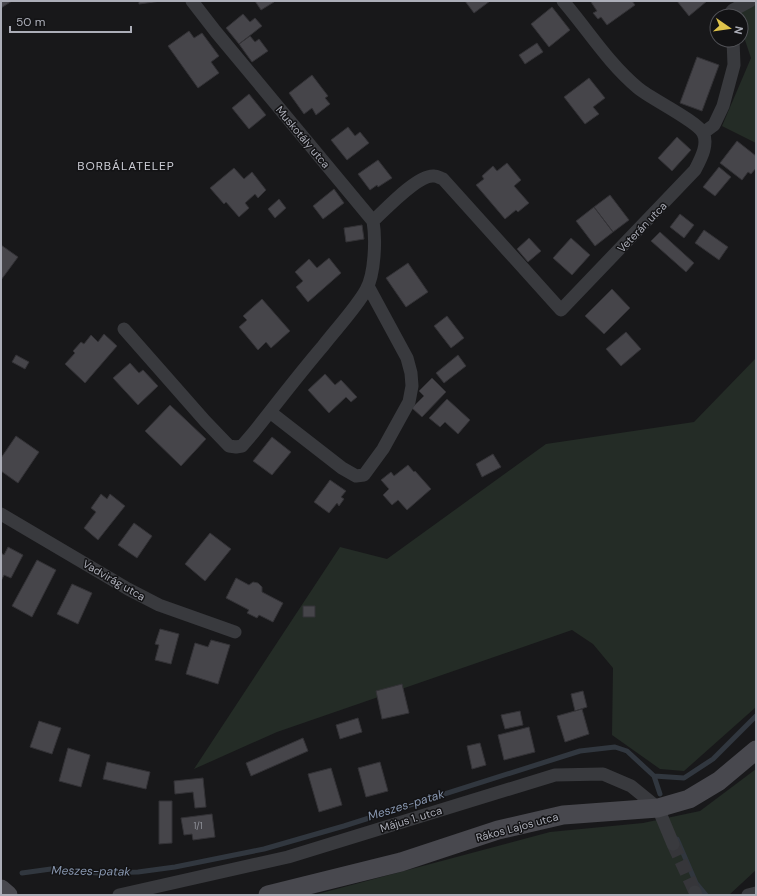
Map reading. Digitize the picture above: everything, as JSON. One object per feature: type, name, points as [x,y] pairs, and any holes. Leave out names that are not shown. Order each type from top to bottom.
[{"type":"street","name":"Muskotály utca","points":[[192,1],[373,221]]},
{"type":"street","points":[[562,1],[613,65],[639,89],[694,124],[703,133],[714,125],[723,106],[734,66],[733,48]]},
{"type":"street","points":[[737,8],[750,1]]},
{"type":"street","name":"Veterán utca","points":[[373,221],[411,186],[424,178],[434,176],[443,179],[561,310],[695,170],[703,155],[705,145],[703,133]]},
{"type":"street","points":[[124,329],[229,446],[242,446],[349,314],[368,286],[374,260],[375,233],[373,221]]},
{"type":"street","points":[[270,412],[342,468],[356,476],[364,475],[383,449],[409,402],[412,386],[407,358],[368,286]]},
{"type":"street","name":"Vadvirág utca","points":[[1,514],[128,589],[159,605],[234,632]]},
{"type":"street","name":"Rákos Lajos utca","points":[[268,895],[401,862],[498,830],[563,815],[658,808],[689,799],[719,781],[756,750]]},
{"type":"street","name":"Május 1. utca","points":[[119,895],[288,857],[555,775],[603,774],[631,786],[658,808],[673,844]]},
{"type":"street","points":[[1,889],[8,895]]},
{"type":"street","points":[[748,895],[756,893]]},
{"type":"shaded area","points":[[756,3],[756,143],[722,126],[751,58],[748,48],[749,48],[749,8],[747,8]]},
{"type":"shaded area","points":[[756,358],[756,707],[684,771],[660,769],[612,735],[613,668],[593,644],[572,630],[277,732],[194,769],[340,547],[387,559],[546,444],[694,422]]},
{"type":"shaded area","points":[[756,769],[756,870],[729,895],[314,895],[550,832],[643,823],[700,811]]},
{"type":"building","points":[[1,1],[12,1],[1,8]]},
{"type":"building","points":[[139,1],[161,1],[139,4]]},
{"type":"building","points":[[255,1],[273,1],[274,2],[261,10]]},
{"type":"building","points":[[465,1],[490,1],[474,13]]},
{"type":"building","points":[[632,1],[635,5],[607,25],[601,17],[598,19],[593,13],[597,11],[591,2]]},
{"type":"building","points":[[677,1],[707,1],[689,16]]},
{"type":"building","points":[[552,7],[570,30],[549,47],[531,24]]},
{"type":"building","points":[[243,14],[250,22],[255,18],[262,26],[239,44],[226,28]]},
{"type":"building","points":[[189,31],[194,38],[202,33],[219,56],[211,62],[219,73],[198,88],[168,46]]},
{"type":"building","points":[[250,36],[255,42],[259,39],[268,51],[252,62],[239,44]]},
{"type":"building","points":[[537,43],[543,52],[525,64],[519,55]]},
{"type":"building","points":[[697,57],[719,65],[702,111],[680,103]]},
{"type":"building","points":[[312,75],[328,96],[325,98],[330,104],[316,115],[312,108],[304,114],[289,93]]},
{"type":"building","points":[[589,78],[605,98],[593,107],[599,114],[585,124],[564,97]]},
{"type":"building","points":[[249,94],[266,115],[249,129],[232,108]]},
{"type":"building","points":[[348,127],[355,136],[360,132],[369,143],[347,160],[331,140]]},
{"type":"building","points":[[677,137],[691,150],[672,171],[658,158]]},
{"type":"building","points":[[737,141],[756,156],[756,168],[751,174],[748,172],[742,180],[720,163]]},
{"type":"building","points":[[378,160],[392,178],[370,190],[358,174]]},
{"type":"building","points":[[507,163],[521,180],[514,186],[529,203],[518,212],[516,210],[505,219],[476,185],[484,179],[482,176],[493,166],[497,171]]},
{"type":"building","points":[[719,167],[731,177],[715,196],[703,187]]},
{"type":"building","points":[[234,168],[244,179],[252,172],[266,190],[258,198],[255,194],[245,203],[249,208],[239,217],[226,202],[224,204],[210,188]]},
{"type":"building","points":[[334,189],[344,203],[323,219],[313,206]]},
{"type":"building","points":[[610,195],[629,220],[613,232],[594,207]]},
{"type":"building","points":[[279,199],[286,208],[275,218],[268,209]]},
{"type":"building","points":[[594,207],[613,232],[595,246],[576,221]]},
{"type":"building","points":[[680,214],[694,225],[684,238],[670,227]]},
{"type":"building","points":[[362,225],[364,239],[346,242],[344,228]]},
{"type":"building","points":[[704,230],[728,247],[719,260],[695,243]]},
{"type":"building","points":[[660,232],[694,263],[686,272],[651,241]]},
{"type":"building","points":[[529,238],[541,251],[528,262],[517,249]]},
{"type":"building","points":[[571,238],[590,255],[572,275],[553,258]]},
{"type":"building","points":[[1,245],[18,257],[1,280]]},
{"type":"building","points":[[329,258],[341,273],[308,302],[296,287],[303,281],[295,272],[309,259],[317,268]]},
{"type":"building","points":[[408,263],[428,292],[406,307],[386,278]]},
{"type":"building","points":[[612,289],[630,308],[604,334],[585,316]]},
{"type":"building","points":[[262,299],[290,331],[271,348],[266,342],[258,350],[239,327],[247,320],[243,316]]},
{"type":"building","points":[[447,316],[464,338],[451,348],[434,326]]},
{"type":"building","points":[[626,332],[641,349],[621,366],[606,349]]},
{"type":"building","points":[[104,334],[117,346],[85,383],[65,364],[75,353],[73,351],[81,342],[84,344],[91,335],[98,342]]},
{"type":"building","points":[[16,355],[29,362],[25,369],[12,362]]},
{"type":"building","points":[[458,355],[466,366],[444,383],[436,373]]},
{"type":"building","points":[[130,363],[139,373],[143,370],[158,386],[138,405],[113,378]]},
{"type":"building","points":[[325,374],[335,385],[341,380],[357,397],[351,402],[346,397],[329,413],[308,390]]},
{"type":"building","points":[[432,378],[446,392],[422,417],[412,408],[424,396],[419,391]]},
{"type":"building","points":[[447,399],[470,420],[458,434],[445,422],[440,427],[429,418]]},
{"type":"building","points":[[170,405],[206,439],[181,466],[145,431]]},
{"type":"building","points":[[16,436],[39,452],[18,483],[1,471],[1,458]]},
{"type":"building","points":[[272,437],[291,452],[272,475],[253,461]]},
{"type":"building","points":[[493,454],[501,467],[482,477],[476,464]]},
{"type":"building","points":[[408,465],[431,489],[407,510],[398,500],[392,505],[383,495],[389,489],[381,480],[391,472],[394,476]]},
{"type":"building","points":[[330,480],[346,491],[341,497],[344,499],[339,506],[337,503],[329,513],[314,502]]},
{"type":"building","points":[[101,494],[107,499],[110,494],[125,506],[98,540],[84,528],[96,512],[91,508]]},
{"type":"building","points":[[134,523],[152,536],[137,558],[118,545]]},
{"type":"building","points":[[210,533],[231,549],[205,581],[185,564]]},
{"type":"building","points":[[8,547],[23,555],[11,578],[4,575],[1,581],[1,553],[4,555]]},
{"type":"building","points":[[37,560],[56,570],[32,617],[12,606]]},
{"type":"building","points":[[236,578],[249,585],[253,582],[258,583],[262,587],[262,592],[283,603],[273,622],[259,615],[257,618],[247,613],[249,610],[226,598]]},
{"type":"building","points":[[72,584],[92,593],[78,624],[57,614]]},
{"type":"building","points":[[303,606],[315,606],[315,617],[303,617]]},
{"type":"building","points":[[160,629],[179,634],[171,664],[155,660],[159,645],[155,644]]},
{"type":"building","points":[[211,640],[230,645],[218,684],[186,674],[195,643],[208,647]]},
{"type":"building","points":[[402,684],[409,713],[382,719],[376,691]]},
{"type":"building","points":[[583,691],[587,707],[575,711],[571,694]]},
{"type":"building","points":[[582,709],[589,734],[565,742],[557,716]]},
{"type":"building","points":[[520,711],[523,725],[505,729],[501,715]]},
{"type":"building","points":[[358,718],[362,732],[340,739],[336,725]]},
{"type":"building","points":[[39,721],[61,728],[52,754],[30,747]]},
{"type":"building","points":[[529,727],[535,752],[504,760],[498,735]]},
{"type":"building","points":[[303,738],[308,751],[251,776],[246,763]]},
{"type":"building","points":[[480,743],[486,765],[472,769],[467,746]]},
{"type":"building","points":[[68,748],[90,755],[81,787],[59,781]]},
{"type":"building","points":[[107,762],[150,772],[146,789],[103,779]]},
{"type":"building","points":[[380,762],[388,791],[366,797],[358,768]]},
{"type":"building","points":[[331,768],[342,805],[319,812],[308,774]]},
{"type":"building","points":[[203,778],[206,807],[195,808],[193,792],[175,794],[174,781]]},
{"type":"building","points":[[159,801],[172,801],[172,843],[159,844]]},
{"type":"building","points":[[212,814],[215,837],[193,840],[192,834],[184,835],[181,818]]},
{"type":"waterway","name":"Meszes-patak","points":[[22,873],[51,869],[98,873],[138,872],[175,867],[264,849],[344,826],[580,751],[615,747],[627,751],[654,776],[684,778],[713,759],[756,716]]},
{"type":"waterway","points":[[654,776],[660,794]]},
{"type":"waterway","points":[[677,839],[696,883],[706,895]]},
{"type":"tunnel","points":[[673,844],[695,892]]},
{"type":"district","name":"BORBÁLATELEP","points":[[126,166]]}]
